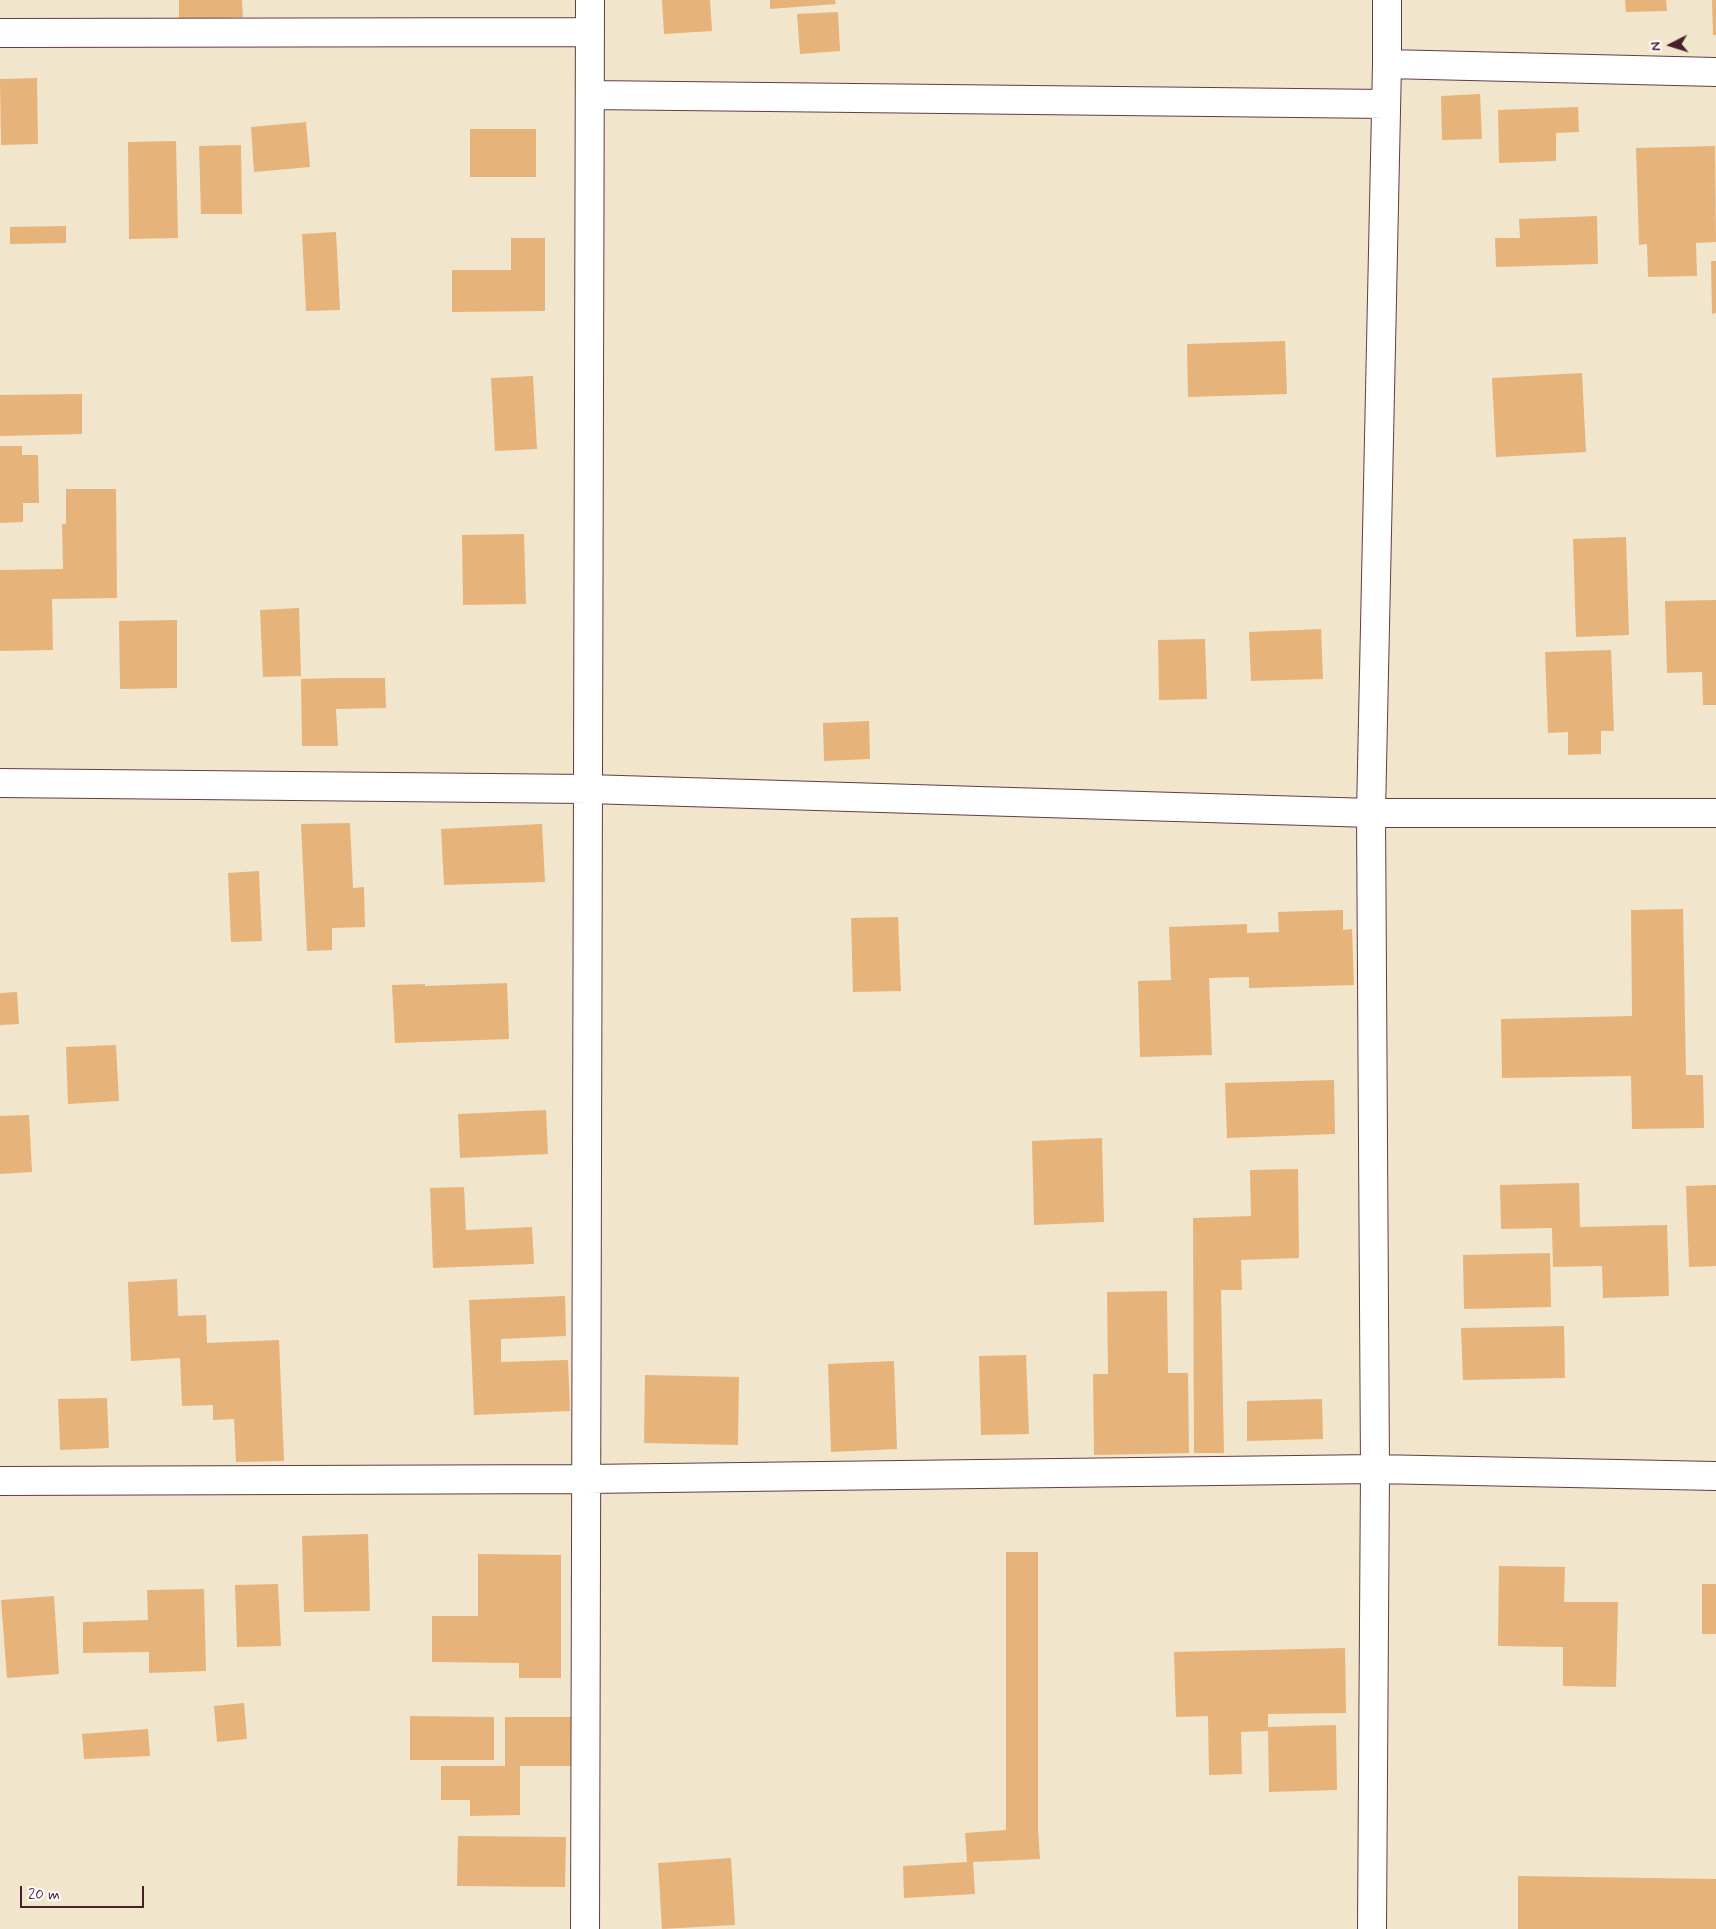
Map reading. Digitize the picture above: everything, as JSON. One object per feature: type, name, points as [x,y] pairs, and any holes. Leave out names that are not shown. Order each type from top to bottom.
[{"type":"street","points":[[585,1929],[590,0]]},
{"type":"street","points":[[1372,1929],[1375,1469],[1371,813],[1387,0]]},
{"type":"street","points":[[0,32],[590,32]]},
{"type":"street","points":[[1387,64],[1716,72]]},
{"type":"street","points":[[590,95],[1386,104]]},
{"type":"street","points":[[0,782],[588,789],[1371,813],[1716,813]]},
{"type":"street","points":[[0,1481],[586,1478],[1375,1469],[1716,1476]]},
{"type":"building","points":[[179,0],[242,0],[243,17],[179,20]]},
{"type":"building","points":[[662,0],[710,0],[712,31],[664,34]]},
{"type":"building","points":[[770,0],[835,0],[836,4],[770,9]]},
{"type":"building","points":[[1625,0],[1666,0],[1667,11],[1626,12]]},
{"type":"building","points":[[1712,0],[1716,0],[1716,35],[1713,35]]},
{"type":"building","points":[[838,12],[840,51],[800,54],[797,14]]},
{"type":"building","points":[[37,78],[38,144],[1,145],[0,79]]},
{"type":"building","points":[[1480,94],[1482,139],[1442,140],[1441,96]]},
{"type":"building","points":[[1578,107],[1579,132],[1556,133],[1556,161],[1499,163],[1498,110]]},
{"type":"building","points":[[306,122],[310,167],[254,172],[251,127]]},
{"type":"building","points":[[470,129],[536,129],[536,177],[470,177]]},
{"type":"building","points":[[176,141],[178,238],[129,239],[128,142]]},
{"type":"building","points":[[241,145],[242,214],[201,214],[199,146]]},
{"type":"building","points":[[1715,146],[1716,242],[1696,243],[1697,276],[1648,277],[1647,244],[1639,245],[1636,148]]},
{"type":"building","points":[[1597,216],[1598,264],[1496,267],[1495,238],[1520,238],[1519,219]]},
{"type":"building","points":[[66,226],[66,243],[10,244],[10,227]]},
{"type":"building","points":[[336,232],[340,310],[306,311],[302,234]]},
{"type":"building","points":[[511,238],[545,238],[545,311],[452,312],[452,270],[511,270]]},
{"type":"building","points":[[1711,261],[1716,261],[1716,313],[1712,314]]},
{"type":"building","points":[[1285,341],[1287,394],[1188,397],[1187,344]]},
{"type":"building","points":[[1582,373],[1586,452],[1496,457],[1492,378]]},
{"type":"building","points":[[533,376],[537,449],[495,451],[491,378]]},
{"type":"building","points":[[82,394],[82,434],[0,436],[0,395]]},
{"type":"building","points":[[0,446],[22,446],[22,455],[38,455],[39,503],[23,503],[23,522],[0,523]]},
{"type":"building","points":[[66,489],[116,489],[117,598],[52,599],[53,650],[0,651],[0,570],[63,569],[62,524],[66,524]]},
{"type":"building","points":[[524,534],[526,604],[463,605],[462,535]]},
{"type":"building","points":[[1626,537],[1629,635],[1576,637],[1573,539]]},
{"type":"building","points":[[1716,600],[1716,705],[1703,705],[1702,672],[1667,673],[1665,601]]},
{"type":"building","points":[[299,608],[301,676],[263,677],[260,610]]},
{"type":"building","points":[[177,620],[177,688],[120,689],[119,621]]},
{"type":"building","points":[[1321,629],[1323,679],[1251,681],[1249,632]]},
{"type":"building","points":[[1205,639],[1207,699],[1159,700],[1158,640]]},
{"type":"building","points":[[1611,650],[1614,731],[1601,731],[1601,754],[1568,755],[1568,732],[1548,733],[1545,652]]},
{"type":"building","points":[[385,678],[386,708],[336,709],[338,746],[302,746],[301,679]]},
{"type":"building","points":[[869,721],[870,759],[824,761],[823,723]]},
{"type":"building","points":[[350,823],[353,888],[364,887],[365,927],[332,928],[332,950],[307,951],[301,824]]},
{"type":"building","points":[[542,824],[545,882],[444,885],[441,829]]},
{"type":"building","points":[[259,871],[262,941],[231,942],[228,873]]},
{"type":"building","points":[[1683,909],[1686,1075],[1703,1075],[1704,1128],[1632,1129],[1631,1076],[1502,1078],[1501,1019],[1632,1016],[1631,910]]},
{"type":"building","points":[[1343,910],[1343,930],[1352,929],[1354,985],[1249,988],[1249,977],[1209,978],[1212,1055],[1140,1057],[1138,981],[1171,980],[1169,927],[1247,924],[1247,933],[1279,932],[1278,912]]},
{"type":"building","points":[[898,917],[901,991],[853,992],[851,918]]},
{"type":"building","points":[[507,983],[509,1039],[395,1043],[392,985],[425,984],[425,986]]},
{"type":"building","points":[[17,992],[19,1024],[0,1025],[0,993]]},
{"type":"building","points":[[116,1045],[119,1101],[68,1104],[66,1047]]},
{"type":"building","points":[[1334,1080],[1335,1134],[1227,1138],[1225,1083]]},
{"type":"building","points":[[546,1110],[548,1154],[460,1158],[458,1114]]},
{"type":"building","points":[[29,1115],[32,1172],[0,1174],[0,1116]]},
{"type":"building","points":[[1102,1138],[1104,1222],[1034,1225],[1032,1141]]},
{"type":"building","points":[[1298,1169],[1299,1258],[1241,1260],[1242,1290],[1221,1290],[1224,1453],[1194,1453],[1193,1218],[1251,1216],[1250,1170]]},
{"type":"building","points":[[1579,1183],[1580,1227],[1667,1225],[1669,1296],[1603,1298],[1602,1266],[1553,1267],[1552,1228],[1501,1229],[1500,1185]]},
{"type":"building","points":[[1716,1185],[1716,1266],[1689,1267],[1686,1186]]},
{"type":"building","points":[[464,1187],[466,1230],[532,1227],[534,1264],[433,1268],[430,1188]]},
{"type":"building","points":[[1550,1253],[1551,1307],[1464,1309],[1463,1255]]},
{"type":"building","points":[[177,1279],[178,1316],[206,1315],[207,1343],[279,1340],[284,1461],[236,1462],[234,1419],[213,1420],[213,1405],[182,1406],[180,1358],[131,1361],[128,1282]]},
{"type":"building","points":[[1167,1291],[1168,1373],[1188,1373],[1189,1453],[1094,1455],[1093,1374],[1108,1374],[1107,1292]]},
{"type":"building","points":[[565,1296],[566,1336],[501,1339],[501,1362],[568,1360],[570,1411],[474,1415],[469,1300]]},
{"type":"building","points":[[1564,1326],[1565,1378],[1463,1380],[1461,1328]]},
{"type":"building","points":[[1026,1355],[1029,1434],[981,1435],[979,1356]]},
{"type":"building","points":[[894,1361],[897,1449],[831,1452],[828,1364]]},
{"type":"building","points":[[645,1375],[739,1377],[738,1445],[644,1443]]},
{"type":"building","points":[[107,1398],[109,1448],[60,1450],[58,1399]]},
{"type":"building","points":[[1322,1399],[1323,1439],[1247,1441],[1247,1401]]},
{"type":"building","points":[[368,1534],[370,1611],[304,1612],[302,1536]]},
{"type":"building","points":[[1006,1552],[1038,1552],[1038,1829],[1040,1859],[973,1862],[975,1894],[904,1898],[903,1866],[967,1862],[965,1833],[1006,1830]]},
{"type":"building","points":[[478,1554],[561,1555],[561,1678],[519,1678],[519,1663],[432,1662],[432,1616],[478,1616]]},
{"type":"building","points":[[1499,1566],[1565,1567],[1564,1602],[1618,1602],[1616,1687],[1563,1686],[1563,1647],[1498,1646]]},
{"type":"building","points":[[278,1584],[281,1646],[237,1647],[235,1585]]},
{"type":"building","points":[[1702,1584],[1716,1584],[1716,1634],[1702,1634]]},
{"type":"building","points":[[204,1589],[206,1671],[149,1673],[149,1652],[83,1653],[83,1622],[148,1620],[147,1590]]},
{"type":"building","points":[[54,1596],[59,1674],[7,1678],[1,1600]]},
{"type":"building","points":[[1345,1648],[1346,1713],[1268,1714],[1268,1727],[1336,1725],[1337,1790],[1269,1792],[1268,1731],[1241,1732],[1242,1774],[1209,1775],[1208,1716],[1176,1717],[1174,1652]]},
{"type":"building","points":[[244,1703],[247,1739],[217,1742],[214,1706]]},
{"type":"building","points":[[410,1716],[494,1717],[494,1760],[410,1760]]},
{"type":"building","points":[[505,1717],[576,1717],[576,1766],[520,1766],[520,1815],[470,1816],[470,1800],[441,1800],[441,1766],[505,1766]]},
{"type":"building","points":[[148,1729],[150,1756],[84,1759],[82,1734]]},
{"type":"building","points":[[458,1836],[566,1837],[565,1887],[457,1886]]},
{"type":"building","points":[[731,1858],[735,1925],[662,1929],[658,1863]]},
{"type":"building","points":[[1518,1876],[1716,1879],[1716,1929],[1518,1929]]}]
